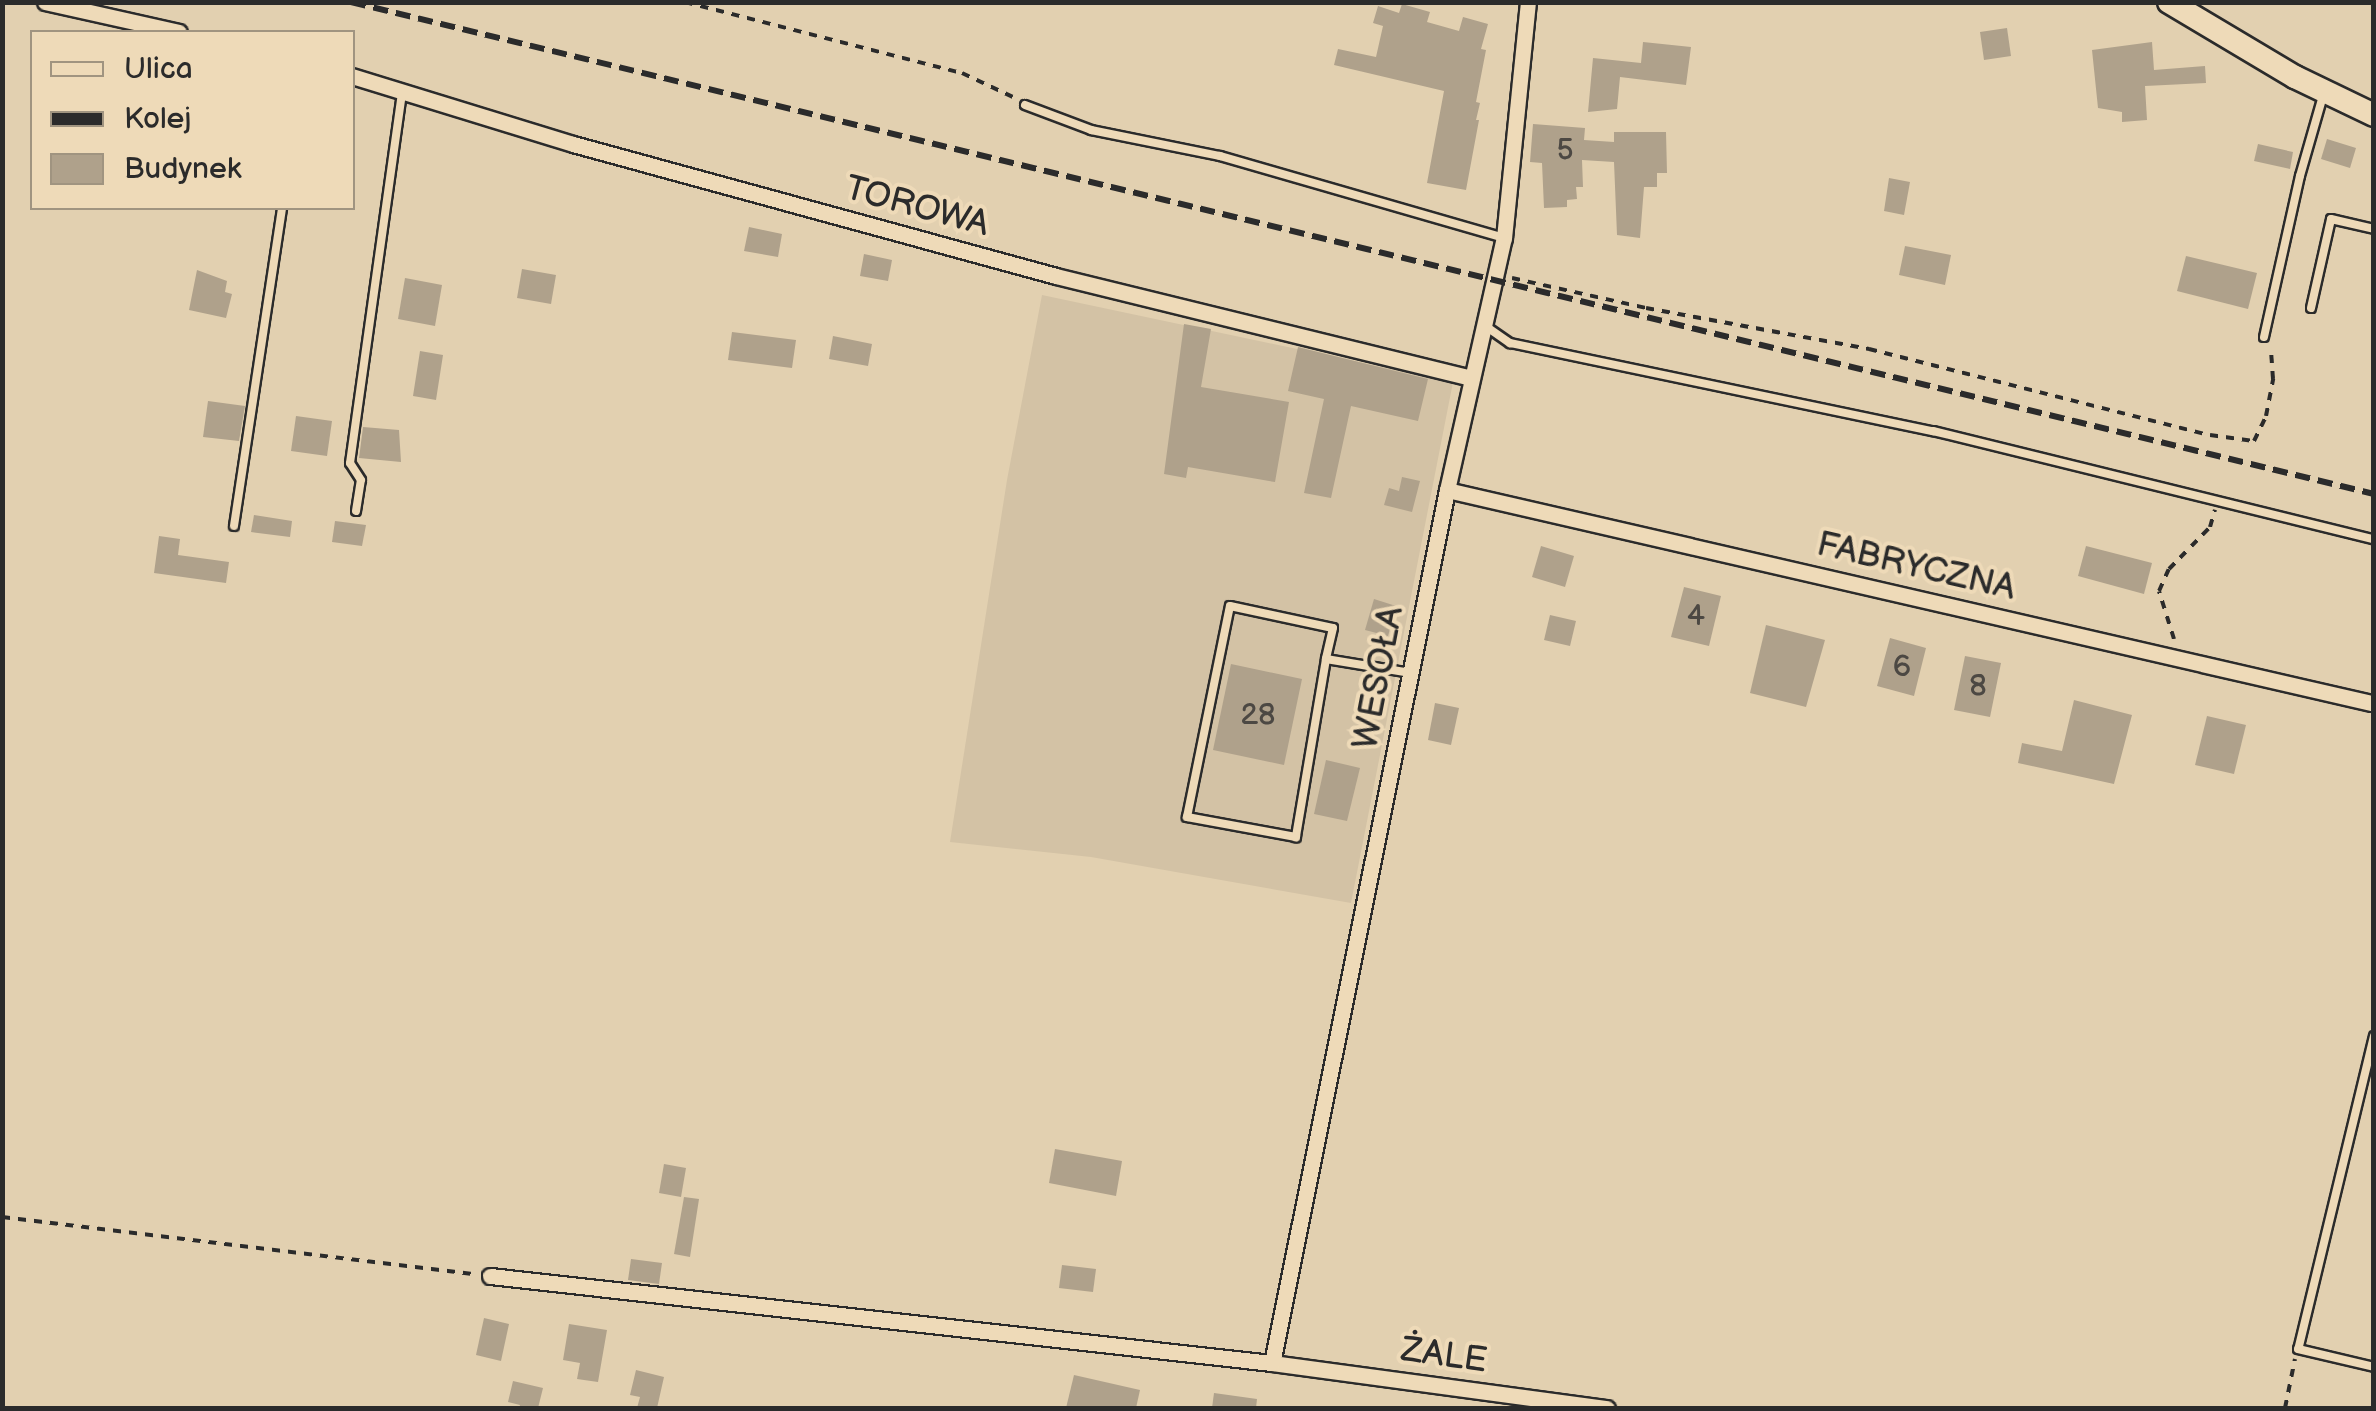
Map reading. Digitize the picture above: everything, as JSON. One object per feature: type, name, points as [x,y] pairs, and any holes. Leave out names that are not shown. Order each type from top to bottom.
[{"type":"main road","points":[[2169,2],[2324,92],[2374,115]]},
{"type":"street","points":[[45,2],[170,30]]},
{"type":"street","name":"WESOŁA","points":[[1272,1362],[1471,378],[1504,238],[1528,2]]},
{"type":"street","name":"TOROWA","points":[[355,77],[573,144],[1037,271],[1471,378]]},
{"type":"street","name":"FABRYCZNA","points":[[1448,490],[2372,704]]},
{"type":"street","name":"ŻALE","points":[[490,1276],[1272,1362],[1607,1408]]},
{"type":"lane","points":[[356,511],[361,480],[350,463],[402,91]]},
{"type":"lane","points":[[2264,336],[2300,176],[2324,92]]},
{"type":"lane","points":[[1025,105],[1091,130],[1220,156],[1504,238]]},
{"type":"lane","points":[[234,526],[282,210]]},
{"type":"lane","points":[[2311,308],[2330,218],[2374,228]]},
{"type":"lane","points":[[1484,326],[1510,343],[1894,422],[2374,539]]},
{"type":"lane","points":[[1230,606],[1333,628],[1326,659],[1296,837],[1187,817],[1230,606]]},
{"type":"lane","points":[[1326,659],[1411,673]]},
{"type":"lane","points":[[2374,1036],[2298,1350],[2374,1367]]},
{"type":"path","points":[[685,2],[962,73],[992,84],[1025,105]]},
{"type":"path","points":[[1496,275],[1646,308],[1869,349],[2210,435],[2254,441],[2266,416],[2273,379],[2272,351],[2264,336]]},
{"type":"path","points":[[2178,659],[2160,591],[2169,569],[2210,527],[2218,501]]},
{"type":"path","points":[[2,1217],[149,1238],[490,1276]]},
{"type":"path","points":[[2284,1408],[2298,1350]]},
{"type":"shaded area","points":[[1042,295],[1453,382],[1351,903],[1091,857],[950,842],[1007,480]]},
{"type":"building","points":[[1402,4],[1430,12],[1427,22],[1459,31],[1463,17],[1488,24],[1481,49],[1486,50],[1476,102],[1480,103],[1479,120],[1466,190],[1427,183],[1444,91],[1334,65],[1338,49],[1376,57],[1383,26],[1373,23],[1378,6],[1399,13]]},
{"type":"building","points":[[2007,28],[2011,56],[1984,60],[1980,32]]},
{"type":"building","points":[[1643,42],[1691,47],[1686,85],[1620,77],[1617,109],[1588,112],[1593,58],[1641,63]]},
{"type":"building","points":[[2152,42],[2154,70],[2205,66],[2206,83],[2145,86],[2147,120],[2122,122],[2122,112],[2098,108],[2092,50]]},
{"type":"building","points":[[1533,124],[1585,128],[1584,140],[1614,142],[1614,132],[1666,132],[1667,173],[1657,173],[1657,187],[1644,187],[1640,238],[1617,235],[1614,162],[1582,160],[1583,187],[1576,187],[1577,199],[1567,200],[1567,207],[1544,208],[1542,163],[1530,162]]},
{"type":"building","points":[[2327,139],[2356,148],[2350,168],[2321,159]]},
{"type":"building","points":[[2258,144],[2293,152],[2290,169],[2254,161]]},
{"type":"building","points":[[1889,178],[1910,182],[1904,215],[1884,211]]},
{"type":"building","points":[[749,227],[782,234],[778,257],[744,251]]},
{"type":"building","points":[[1905,246],[1951,255],[1945,285],[1899,275]]},
{"type":"building","points":[[864,254],[892,260],[888,281],[860,276]]},
{"type":"building","points":[[2186,256],[2257,273],[2248,309],[2177,291]]},
{"type":"building","points":[[522,269],[556,275],[551,304],[517,298]]},
{"type":"building","points":[[197,270],[227,281],[225,292],[232,294],[226,318],[189,310]]},
{"type":"building","points":[[405,278],[442,285],[435,326],[398,319]]},
{"type":"building","points":[[1184,324],[1211,329],[1201,387],[1289,402],[1275,482],[1188,467],[1186,478],[1164,474]]},
{"type":"building","points":[[732,332],[796,340],[792,368],[728,360]]},
{"type":"building","points":[[833,336],[872,344],[868,366],[829,359]]},
{"type":"building","points":[[1298,347],[1428,379],[1418,421],[1351,406],[1331,498],[1304,493],[1324,399],[1288,391]]},
{"type":"building","points":[[420,351],[443,355],[436,400],[413,396]]},
{"type":"building","points":[[208,401],[245,406],[239,441],[203,437]]},
{"type":"building","points":[[296,416],[332,421],[327,456],[291,451]]},
{"type":"building","points":[[363,427],[399,430],[401,462],[359,458]]},
{"type":"building","points":[[1402,477],[1420,481],[1412,512],[1384,505],[1389,488],[1399,491]]},
{"type":"building","points":[[254,515],[292,521],[290,537],[251,532]]},
{"type":"building","points":[[335,521],[366,525],[362,546],[332,542]]},
{"type":"building","points":[[159,536],[180,539],[178,555],[229,562],[226,583],[154,573]]},
{"type":"building","points":[[1541,546],[1574,556],[1565,587],[1532,577]]},
{"type":"building","points":[[2086,546],[2152,563],[2144,594],[2078,576]]},
{"type":"building","points":[[1684,587],[1721,596],[1709,646],[1671,637]]},
{"type":"building","points":[[1374,599],[1396,606],[1388,636],[1365,630]]},
{"type":"building","points":[[1550,615],[1576,621],[1570,646],[1544,640]]},
{"type":"building","points":[[1766,625],[1825,640],[1806,707],[1750,693]]},
{"type":"building","points":[[1890,638],[1926,648],[1914,696],[1877,686]]},
{"type":"building","points":[[1965,656],[2001,663],[1990,717],[1954,710]]},
{"type":"building","points":[[1231,664],[1302,679],[1284,765],[1213,750]]},
{"type":"building","points":[[2074,700],[2132,715],[2114,784],[2018,763],[2022,743],[2062,751]]},
{"type":"building","points":[[1435,703],[1459,708],[1451,745],[1428,740]]},
{"type":"building","points":[[2207,716],[2246,725],[2234,774],[2195,765]]},
{"type":"building","points":[[1326,760],[1360,768],[1347,821],[1314,814]]},
{"type":"building","points":[[1055,1149],[1122,1161],[1116,1196],[1049,1183]]},
{"type":"building","points":[[664,1164],[686,1168],[681,1197],[659,1193]]},
{"type":"building","points":[[684,1197],[699,1199],[690,1257],[674,1254]]},
{"type":"building","points":[[631,1259],[662,1263],[659,1284],[628,1280]]},
{"type":"building","points":[[1062,1265],[1096,1269],[1093,1292],[1059,1288]]},
{"type":"building","points":[[484,1318],[509,1324],[501,1361],[476,1355]]},
{"type":"building","points":[[569,1324],[607,1330],[598,1382],[577,1379],[580,1363],[563,1360]]},
{"type":"building","points":[[636,1370],[664,1377],[657,1408],[637,1408],[640,1397],[630,1395]]},
{"type":"building","points":[[1074,1375],[1140,1390],[1136,1408],[1066,1408]]},
{"type":"building","points":[[513,1381],[543,1388],[538,1408],[519,1408],[520,1405],[508,1402]]},
{"type":"building","points":[[1214,1393],[1257,1399],[1256,1408],[1212,1408]]},
{"type":"railway","points":[[351,2],[2374,494]]}]
